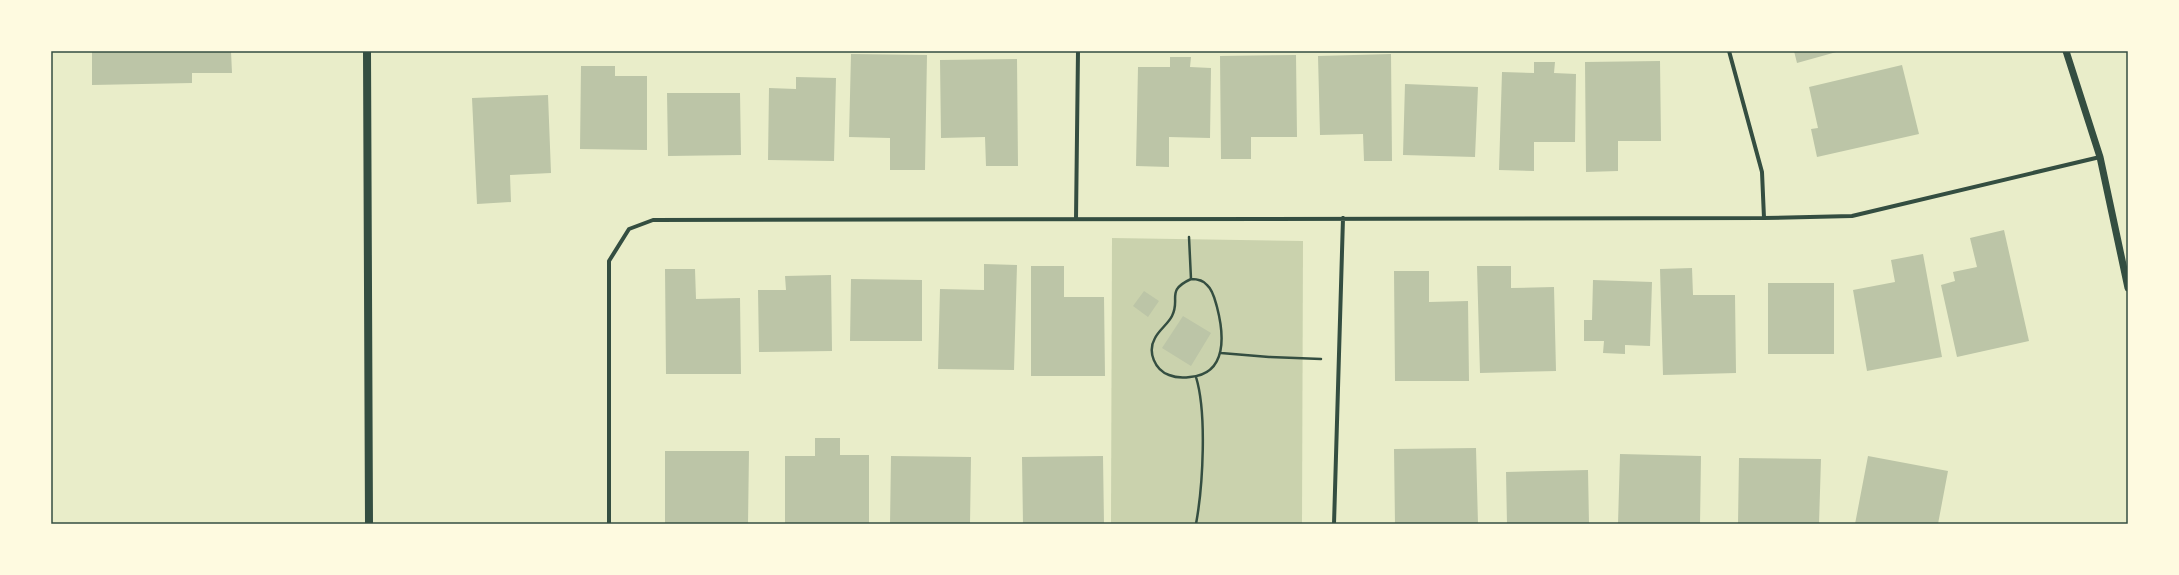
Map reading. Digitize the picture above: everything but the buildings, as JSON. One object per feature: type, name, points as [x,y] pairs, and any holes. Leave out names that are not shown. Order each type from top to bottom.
[{"type":"main road","points":[[367,51],[369,524]]},
{"type":"street","points":[[1076,219],[1078,51]]},
{"type":"street","points":[[1729,51],[1762,172],[1764,218]]},
{"type":"street","points":[[2066,51],[2100,157],[2128,288]]},
{"type":"street","points":[[609,524],[609,261],[630,229],[653,220],[1764,218],[1852,216],[2100,157]]},
{"type":"street","points":[[1334,524],[1343,218]]},
{"type":"path","points":[[1189,218],[1191,279]]},
{"type":"path","points":[[1191,279],[1202,281],[1209,286],[1213,294],[1221,327],[1223,343],[1221,353],[1215,365],[1205,373],[1196,377],[1174,377],[1164,373],[1152,357],[1152,347],[1155,338],[1173,315],[1175,292],[1179,286],[1191,279]]},
{"type":"path","points":[[1221,353],[1269,358],[1339,360]]},
{"type":"path","points":[[1196,377],[1201,423],[1202,467],[1200,502],[1196,524]]},
{"type":"green space","points":[[1112,238],[1303,241],[1302,524],[1111,524]]}]
